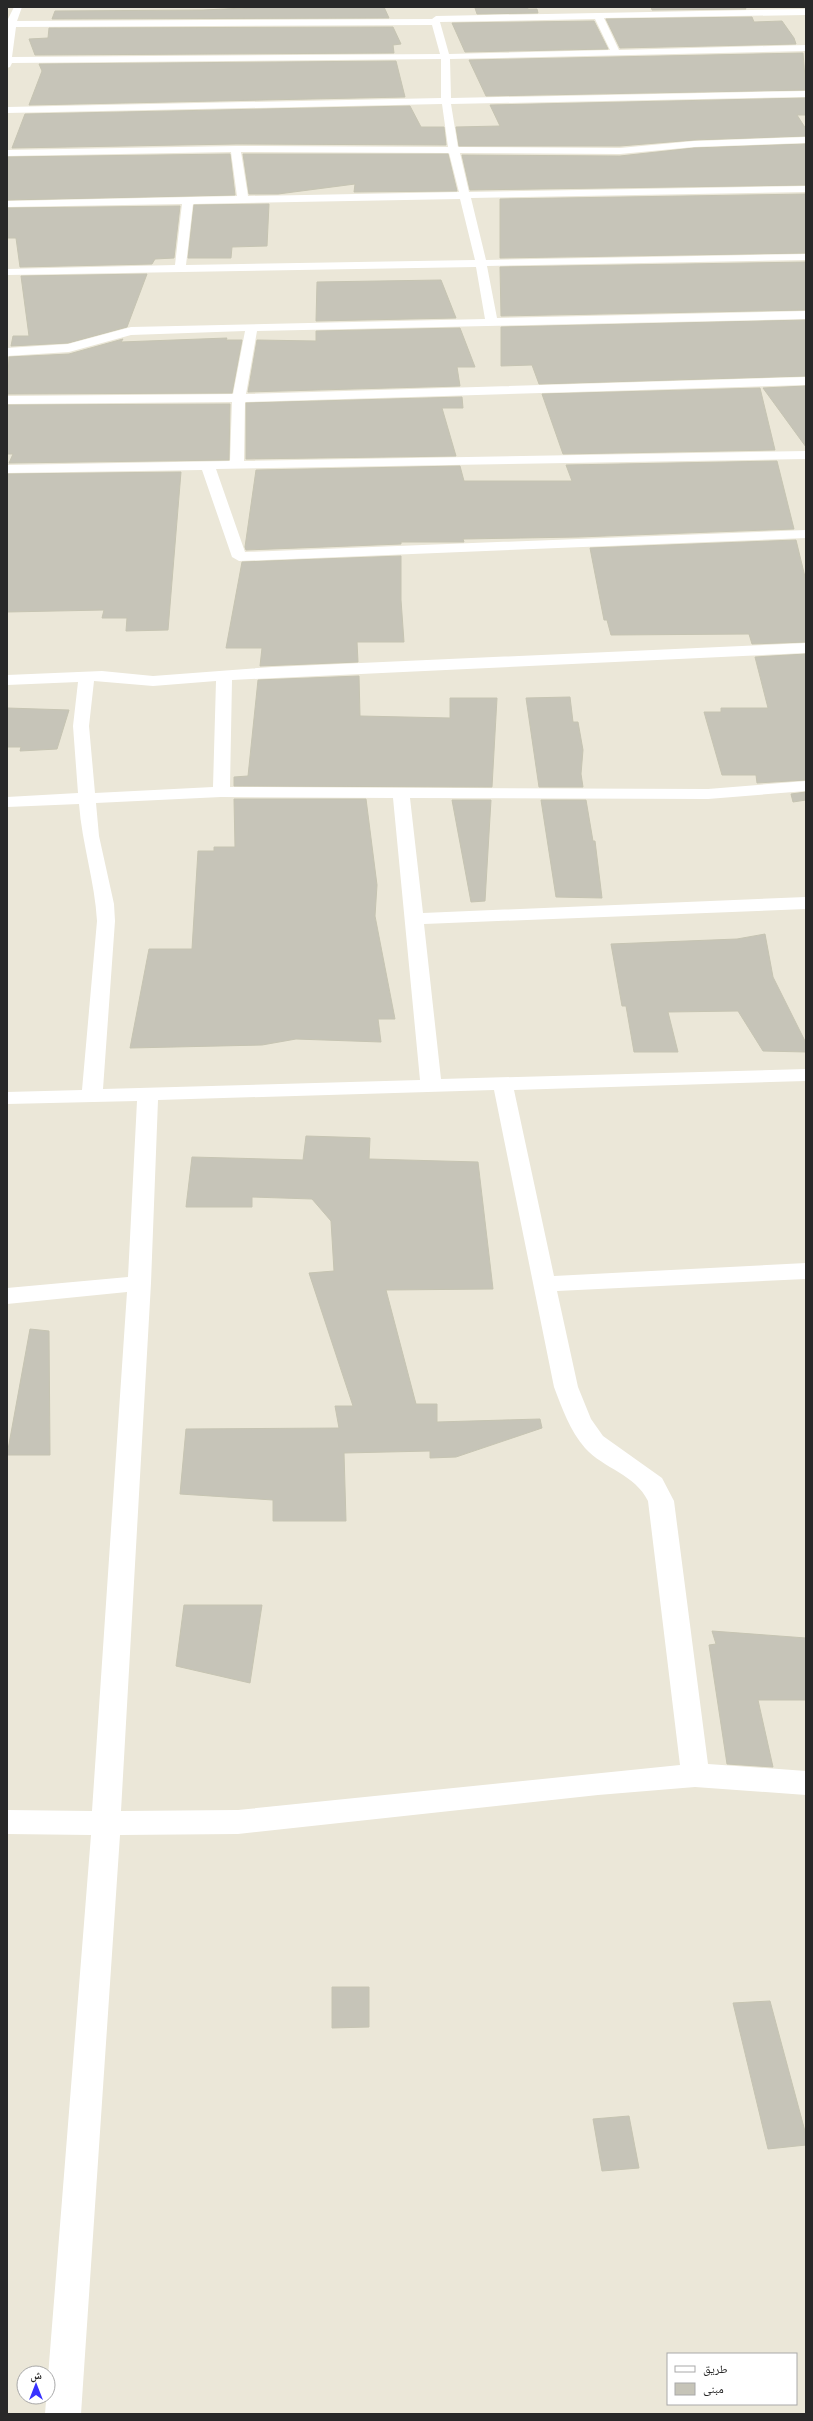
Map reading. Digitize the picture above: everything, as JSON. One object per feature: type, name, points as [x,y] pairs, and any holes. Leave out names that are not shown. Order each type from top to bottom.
[{"type":"street","points":[[18,7],[9,24],[8,59],[238,60],[616,54],[806,48]]},
{"type":"street","points":[[435,7],[436,20],[445,56],[446,100],[454,151],[481,263],[492,322]]},
{"type":"street","points":[[9,24],[599,17],[806,11],[804,7]]},
{"type":"street","points":[[599,17],[616,54]]},
{"type":"street","points":[[7,110],[446,100],[806,94]]},
{"type":"street","points":[[7,153],[236,149],[620,151],[694,144],[806,140]]},
{"type":"street","points":[[236,149],[243,200]]},
{"type":"street","points":[[7,204],[806,189]]},
{"type":"street","points":[[180,269],[188,200]]},
{"type":"street","points":[[7,272],[806,257]]},
{"type":"street","points":[[7,352],[69,348],[131,332],[806,315]]},
{"type":"street","points":[[237,465],[239,398],[252,328]]},
{"type":"street","points":[[7,400],[239,398],[806,381]]},
{"type":"street","points":[[7,469],[806,455]]},
{"type":"street","points":[[208,466],[239,557],[806,534]]},
{"type":"street","points":[[7,680],[87,676],[153,680],[806,648]]},
{"type":"street","points":[[87,676],[81,726],[90,836],[105,904],[106,921],[92,1096]]},
{"type":"street","points":[[221,792],[224,676]]},
{"type":"street","points":[[7,802],[221,792],[401,794],[708,794],[765,791],[806,786]]},
{"type":"street","points":[[401,794],[431,1086]]},
{"type":"street","points":[[413,919],[806,903]]},
{"type":"street","points":[[7,1098],[806,1075]]},
{"type":"street","points":[[503,1084],[546,1284],[566,1387],[580,1422],[594,1442],[642,1475],[653,1485],[661,1501],[695,1775]]},
{"type":"street","points":[[63,2414],[108,1823],[140,1283],[148,1094]]},
{"type":"street","points":[[546,1284],[806,1271]]},
{"type":"street","points":[[7,1296],[140,1283]]},
{"type":"street","points":[[7,1822],[238,1822],[598,1783],[695,1775],[806,1783]]},
{"type":"building","points":[[265,7],[384,7],[389,18],[52,19],[55,11],[203,10]]},
{"type":"building","points":[[527,7],[528,9],[537,9],[538,13],[477,14],[475,8]]},
{"type":"building","points":[[651,7],[745,7],[746,9],[652,10]]},
{"type":"building","points":[[752,17],[754,22],[782,21],[794,38],[796,44],[620,48],[606,19]]},
{"type":"building","points":[[594,21],[608,49],[465,52],[452,23]]},
{"type":"building","points":[[393,27],[401,44],[393,45],[394,53],[35,55],[29,39],[48,38],[49,28]]},
{"type":"building","points":[[803,53],[806,90],[486,96],[469,60]]},
{"type":"building","points":[[396,61],[405,97],[29,105],[42,71],[39,64]]},
{"type":"building","points":[[806,98],[806,115],[797,115],[806,129],[806,136],[694,140],[620,146],[459,146],[456,127],[500,126],[490,105]]},
{"type":"building","points":[[410,106],[421,127],[444,127],[446,145],[236,144],[12,148],[25,114]]},
{"type":"building","points":[[806,144],[806,185],[470,190],[462,155],[620,156],[694,148]]},
{"type":"building","points":[[230,154],[235,195],[7,200],[8,157]]},
{"type":"building","points":[[243,154],[448,154],[457,191],[354,192],[355,184],[278,194],[249,194]]},
{"type":"building","points":[[806,194],[806,253],[500,258],[500,199]]},
{"type":"building","points":[[269,204],[267,246],[232,247],[231,258],[188,258],[194,205]]},
{"type":"building","points":[[180,206],[174,258],[155,259],[152,264],[20,267],[16,238],[7,238],[7,208]]},
{"type":"building","points":[[806,262],[806,310],[501,316],[500,267]]},
{"type":"building","points":[[147,274],[127,327],[68,343],[11,346],[13,336],[29,336],[21,276]]},
{"type":"building","points":[[441,280],[456,318],[316,321],[317,282]]},
{"type":"building","points":[[806,320],[806,376],[539,384],[532,365],[501,366],[501,327]]},
{"type":"building","points":[[460,328],[475,367],[457,367],[460,386],[248,392],[257,340],[316,341],[316,331]]},
{"type":"building","points":[[227,338],[226,340],[242,340],[232,393],[7,394],[9,357],[69,354],[123,339],[121,342]]},
{"type":"building","points":[[806,386],[806,447],[763,388]]},
{"type":"building","points":[[760,388],[775,450],[563,454],[542,394]]},
{"type":"building","points":[[462,397],[463,408],[442,408],[456,456],[246,459],[246,403]]},
{"type":"building","points":[[230,404],[229,460],[9,463],[13,454],[7,454],[7,405]]},
{"type":"building","points":[[777,461],[794,529],[578,537],[463,539],[464,542],[401,542],[401,544],[246,550],[245,547],[256,470],[460,466],[464,481],[572,481],[566,465]]},
{"type":"building","points":[[181,472],[168,630],[126,631],[127,618],[102,618],[104,610],[7,612],[7,474]]},
{"type":"building","points":[[796,540],[806,581],[806,642],[752,644],[749,634],[611,635],[607,620],[604,620],[590,548]]},
{"type":"building","points":[[401,556],[401,600],[404,642],[357,642],[358,662],[260,666],[262,648],[226,648],[242,562]]},
{"type":"building","points":[[806,654],[806,780],[757,783],[756,775],[722,775],[704,712],[721,712],[721,708],[768,708],[755,657]]},
{"type":"building","points":[[359,676],[360,716],[450,718],[450,698],[497,698],[492,787],[234,786],[234,777],[248,776],[258,680]]},
{"type":"building","points":[[570,697],[573,722],[578,722],[583,750],[581,774],[583,787],[539,787],[526,698]]},
{"type":"building","points":[[7,708],[69,710],[57,749],[20,751],[21,747],[7,747]]},
{"type":"building","points":[[806,792],[806,800],[793,802],[791,794]]},
{"type":"building","points":[[234,799],[366,799],[377,885],[375,916],[395,1019],[378,1019],[381,1042],[296,1039],[262,1045],[130,1048],[149,949],[192,949],[198,851],[214,851],[214,847],[235,847]]},
{"type":"building","points":[[452,800],[491,800],[485,901],[471,902]]},
{"type":"building","points":[[541,800],[586,800],[593,841],[595,841],[602,898],[556,897]]},
{"type":"building","points":[[765,934],[773,977],[806,1043],[806,1052],[763,1051],[738,1011],[668,1012],[678,1052],[634,1052],[626,1006],[622,1006],[611,944],[737,939]]},
{"type":"building","points":[[306,1136],[370,1138],[369,1159],[478,1162],[493,1289],[386,1290],[416,1404],[437,1404],[437,1422],[540,1419],[542,1428],[456,1457],[430,1458],[430,1451],[344,1453],[346,1521],[273,1521],[273,1500],[180,1494],[186,1429],[339,1428],[335,1406],[353,1406],[309,1273],[334,1271],[331,1221],[312,1199],[252,1197],[252,1207],[186,1207],[192,1157],[303,1160]]},
{"type":"building","points":[[30,1329],[49,1331],[50,1455],[7,1455]]},
{"type":"building","points":[[184,1605],[262,1605],[250,1683],[176,1666]]},
{"type":"building","points":[[712,1631],[806,1638],[806,1700],[758,1700],[773,1767],[727,1764],[709,1645],[716,1644]]},
{"type":"building","points":[[332,1987],[369,1987],[369,2027],[332,2028]]},
{"type":"building","points":[[770,2001],[806,2135],[806,2145],[768,2149],[733,2003]]},
{"type":"building","points":[[629,2116],[639,2168],[602,2171],[593,2119]]}]
